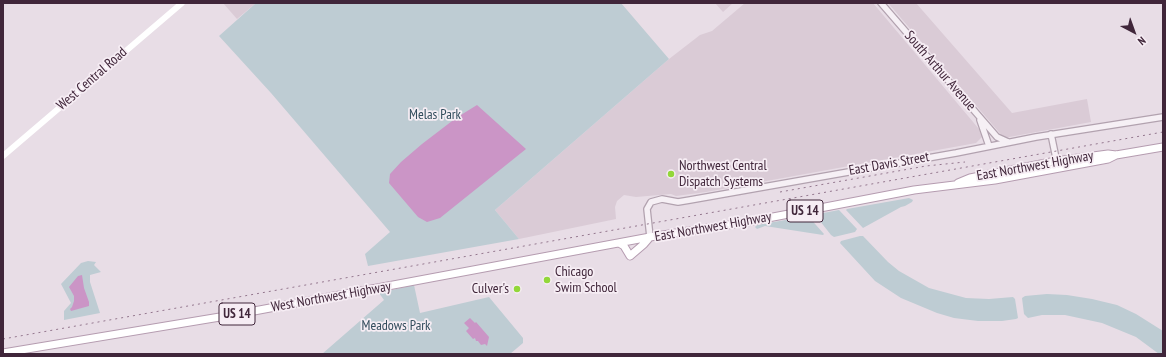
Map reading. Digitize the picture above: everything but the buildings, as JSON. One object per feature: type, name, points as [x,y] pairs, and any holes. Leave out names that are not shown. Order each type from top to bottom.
[{"type":"main road","name":"West Central Road","points":[[3,156],[182,3]]},
{"type":"main road","name":"East Northwest Highway","points":[[956,184],[970,178],[1056,161],[1163,147]]},
{"type":"main road","name":"East Northwest Highway","points":[[470,271],[650,237],[747,222],[914,190],[988,181],[1058,169],[1108,158],[1116,154]]},
{"type":"main road","points":[[619,243],[624,246],[630,256],[650,237]]},
{"type":"main road","name":"West Northwest Highway","points":[[3,353],[238,314],[470,271]]},
{"type":"street","name":"South Arthur Avenue","points":[[881,3],[979,116],[989,146]]},
{"type":"street","points":[[979,116],[999,138],[1008,142]]},
{"type":"street","name":"East Davis Street","points":[[650,237],[646,209],[651,202],[662,199],[678,202],[1051,134],[1163,117]]},
{"type":"street","points":[[1051,134],[1058,169]]},
{"type":"shaded area","points":[[223,3],[256,3],[237,19]]},
{"type":"shaded area","points":[[715,3],[733,3],[723,12]]},
{"type":"shaded area","points":[[745,3],[873,3],[984,135],[976,143],[706,192],[676,196],[671,194],[636,197],[624,195],[617,201],[615,207],[616,219],[519,239],[495,210],[669,59],[700,35],[712,31]]},
{"type":"shaded area","points":[[888,3],[916,3],[1012,113],[1087,99],[1091,122],[1004,138]]},
{"type":"shaded area","points":[[477,105],[526,149],[440,218],[427,222],[418,217],[389,183],[390,174],[401,162],[422,144],[456,118]]},
{"type":"shaded area","points":[[82,275],[89,306],[71,311],[70,309],[74,301],[74,296],[69,287],[78,276]]},
{"type":"shaded area","points":[[470,318],[475,323],[476,322],[489,337],[487,346],[485,344],[481,345],[466,331],[469,328],[464,323]]},
{"type":"green space","name":"Melas Park","points":[[256,3],[621,3],[669,59],[495,210],[519,239],[368,266],[365,254],[390,232],[271,93],[219,36]]},
{"type":"green space","points":[[909,198],[913,200],[912,202],[863,228],[846,210],[847,209]]},
{"type":"green space","points":[[839,210],[857,229],[855,232],[834,237],[816,216],[818,214]]},
{"type":"green space","points":[[808,216],[824,234],[823,235],[765,226],[757,229],[755,227],[757,225]]},
{"type":"green space","points":[[863,236],[888,262],[899,271],[929,288],[966,298],[989,299],[1013,297],[1015,299],[1018,318],[1002,321],[978,321],[954,318],[937,313],[901,298],[875,281],[840,243],[841,241]]},
{"type":"green space","points":[[88,261],[96,262],[94,265],[101,272],[90,275],[90,282],[100,313],[64,320],[64,311],[71,303],[61,284],[81,263]]},
{"type":"green space","name":"Meadows Park","points":[[414,285],[420,313],[489,297],[523,338],[523,343],[510,354],[322,354],[384,300],[379,293]]},
{"type":"green space","points":[[1047,294],[1067,295],[1092,299],[1117,305],[1136,314],[1163,331],[1163,354],[1159,354],[1136,337],[1102,323],[1065,315],[1042,315],[1028,318],[1024,314],[1022,298],[1025,296]]},
{"type":"railway","points":[[3,339],[1163,132]]},
{"type":"railway","points":[[780,192],[926,166],[965,162]]},
{"type":"place","name":"Northwest Central Dispatch Systems","points":[[671,174]]},
{"type":"place","name":"Chicago Swim School","points":[[547,280]]},
{"type":"place","name":"Culver's","points":[[517,289]]}]
